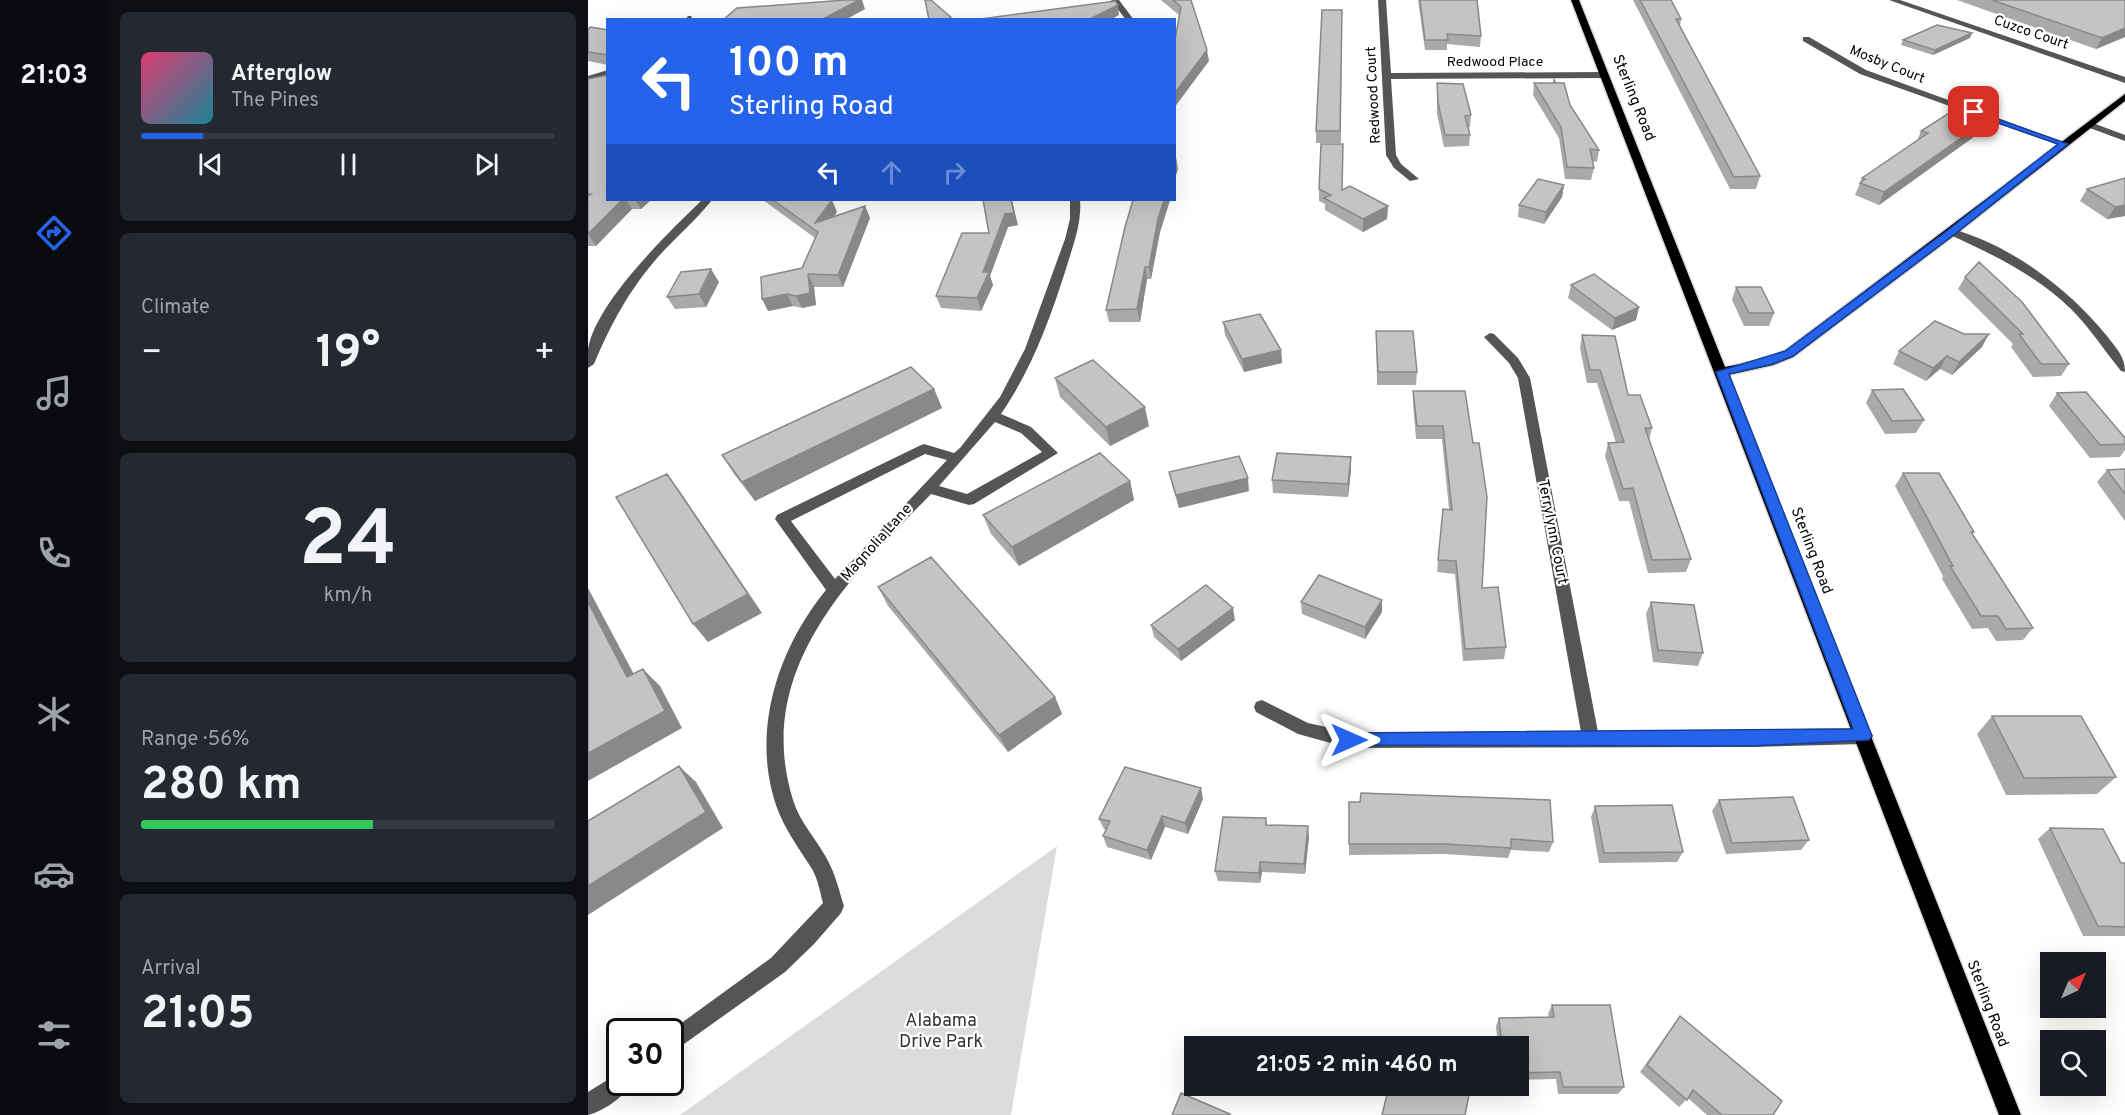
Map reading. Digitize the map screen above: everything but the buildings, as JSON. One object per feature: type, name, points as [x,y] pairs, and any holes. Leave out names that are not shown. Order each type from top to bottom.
[{"type":"main road","name":"Sterling Road","points":[[1575,0],[2010,1115]]},
{"type":"main road","points":[[1722,372],[1769,362],[1789,354],[1952,232],[2125,97]]},
{"type":"street","points":[[1115,0],[1129,18]]},
{"type":"street","name":"Redwood Court","points":[[1382,0],[1391,155],[1397,166],[1414,179]]},
{"type":"street","name":"Cuzco Court","points":[[1893,0],[2125,80]]},
{"type":"street","name":"Mosby Court","points":[[1806,39],[1863,72],[2064,144]]},
{"type":"street","points":[[588,79],[606,73]]},
{"type":"street","name":"Redwood Place","points":[[1386,76],[1605,75]]},
{"type":"street","points":[[2090,125],[2125,138]]},
{"type":"street","points":[[588,364],[606,321],[629,285],[657,250],[706,201]]},
{"type":"street","name":"Magnolia Lane","points":[[684,1034],[778,965],[834,906],[820,867],[799,835],[788,812],[776,766],[777,711],[793,659],[818,612],[850,570],[956,458],[993,416],[1011,390],[1040,329],[1073,228],[1075,201]]},
{"type":"street","points":[[1952,232],[2004,255],[2056,289],[2077,308],[2125,368]]},
{"type":"street","name":"Terrylynn Court","points":[[1490,337],[1514,361],[1524,378],[1591,739]]},
{"type":"street","points":[[927,488],[969,500],[1051,453],[1026,430],[993,416]]},
{"type":"street","points":[[835,591],[782,519],[924,448],[956,458]]},
{"type":"street","points":[[1262,707],[1287,724],[1306,731],[1349,740],[1864,736]]},
{"type":"street","points":[[588,1105],[606,1093]]},
{"type":"green space","name":"Alabama Drive Park","points":[[1057,846],[1011,1115],[680,1115]]},
{"type":"route","points":[[1349,740],[1751,739],[1864,736],[1722,372],[1769,362],[1789,354],[1952,232],[2064,144],[1974,112]]}]
